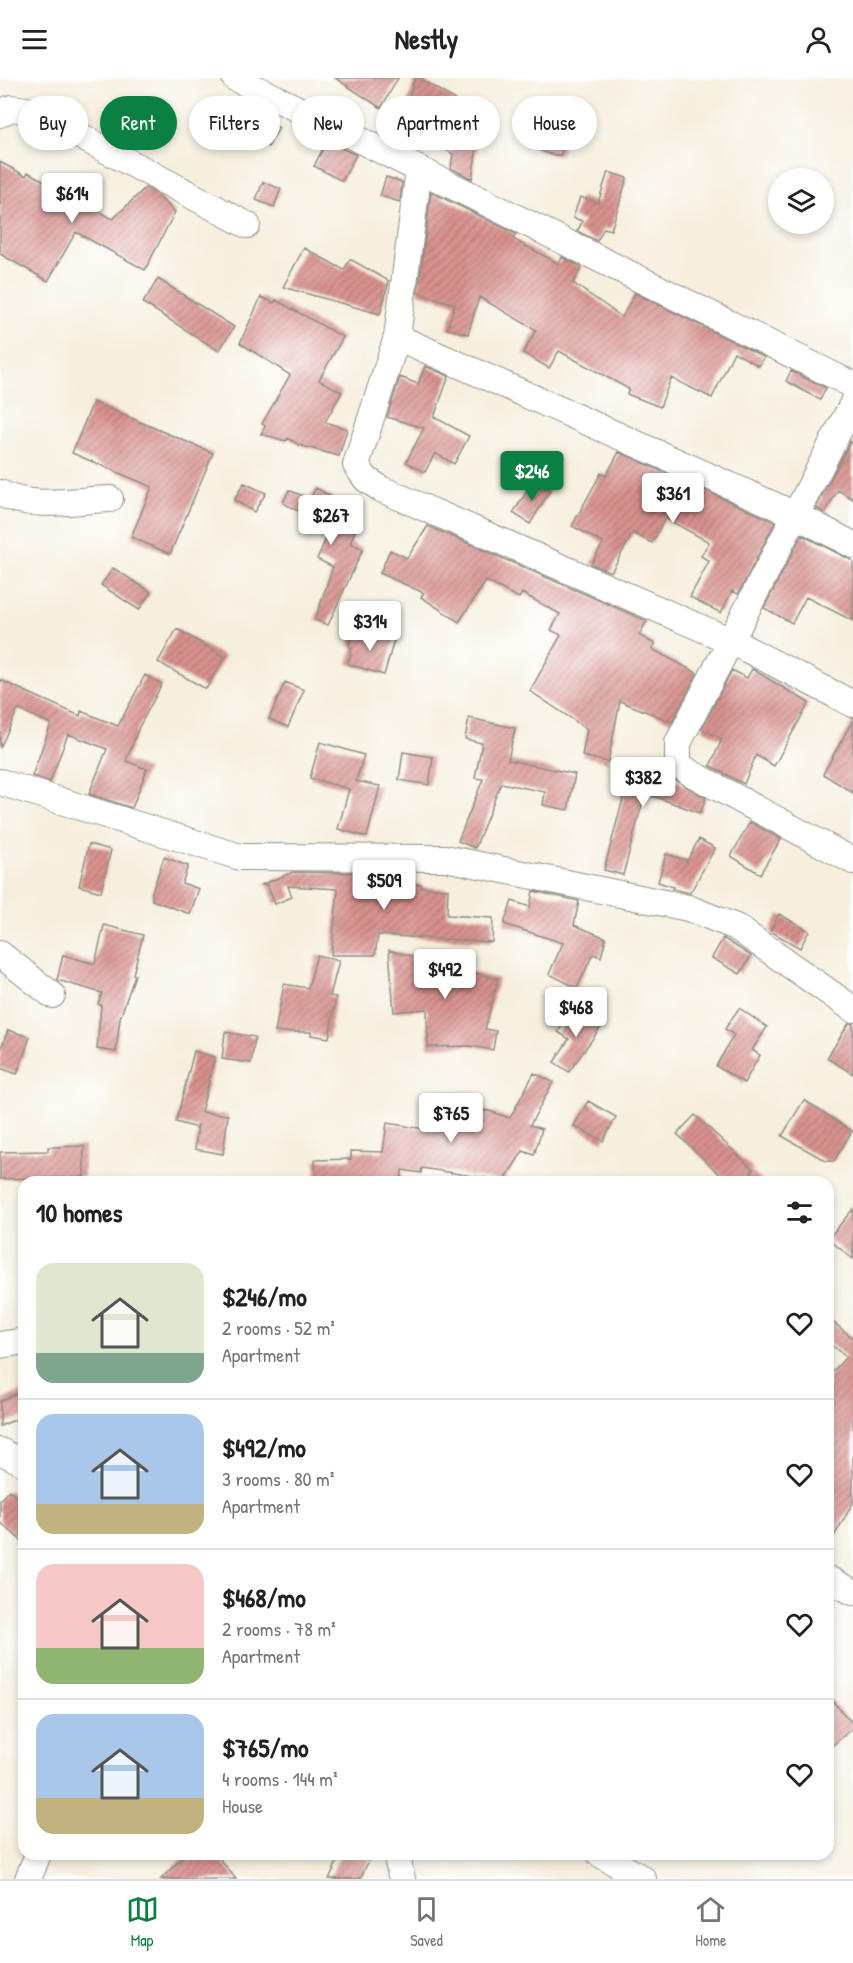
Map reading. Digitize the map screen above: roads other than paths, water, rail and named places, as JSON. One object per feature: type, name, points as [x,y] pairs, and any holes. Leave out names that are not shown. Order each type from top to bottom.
[{"type":"street","points":[[235,78],[853,385]]},
{"type":"street","points":[[0,114],[11,108],[33,111],[247,225]]},
{"type":"street","points":[[418,169],[397,337],[356,465],[366,479],[381,489],[731,641],[853,704]]},
{"type":"street","points":[[397,337],[796,515],[853,545]]},
{"type":"street","points":[[853,404],[678,743],[678,764],[689,772],[853,861]]},
{"type":"street","points":[[0,493],[9,498],[39,502],[110,499]]},
{"type":"street","points":[[0,782],[240,857],[445,858],[688,908],[736,927],[853,1009]]},
{"type":"street","points":[[0,954],[52,995]]},
{"type":"street","points":[[0,1345],[18,1342]]},
{"type":"street","points":[[0,1451],[18,1460]]},
{"type":"street","points":[[834,1582],[853,1592]]},
{"type":"street","points":[[28,1879],[36,1860]]},
{"type":"street","points":[[397,1860],[402,1879]]},
{"type":"street","points":[[610,1860],[643,1879]]}]
